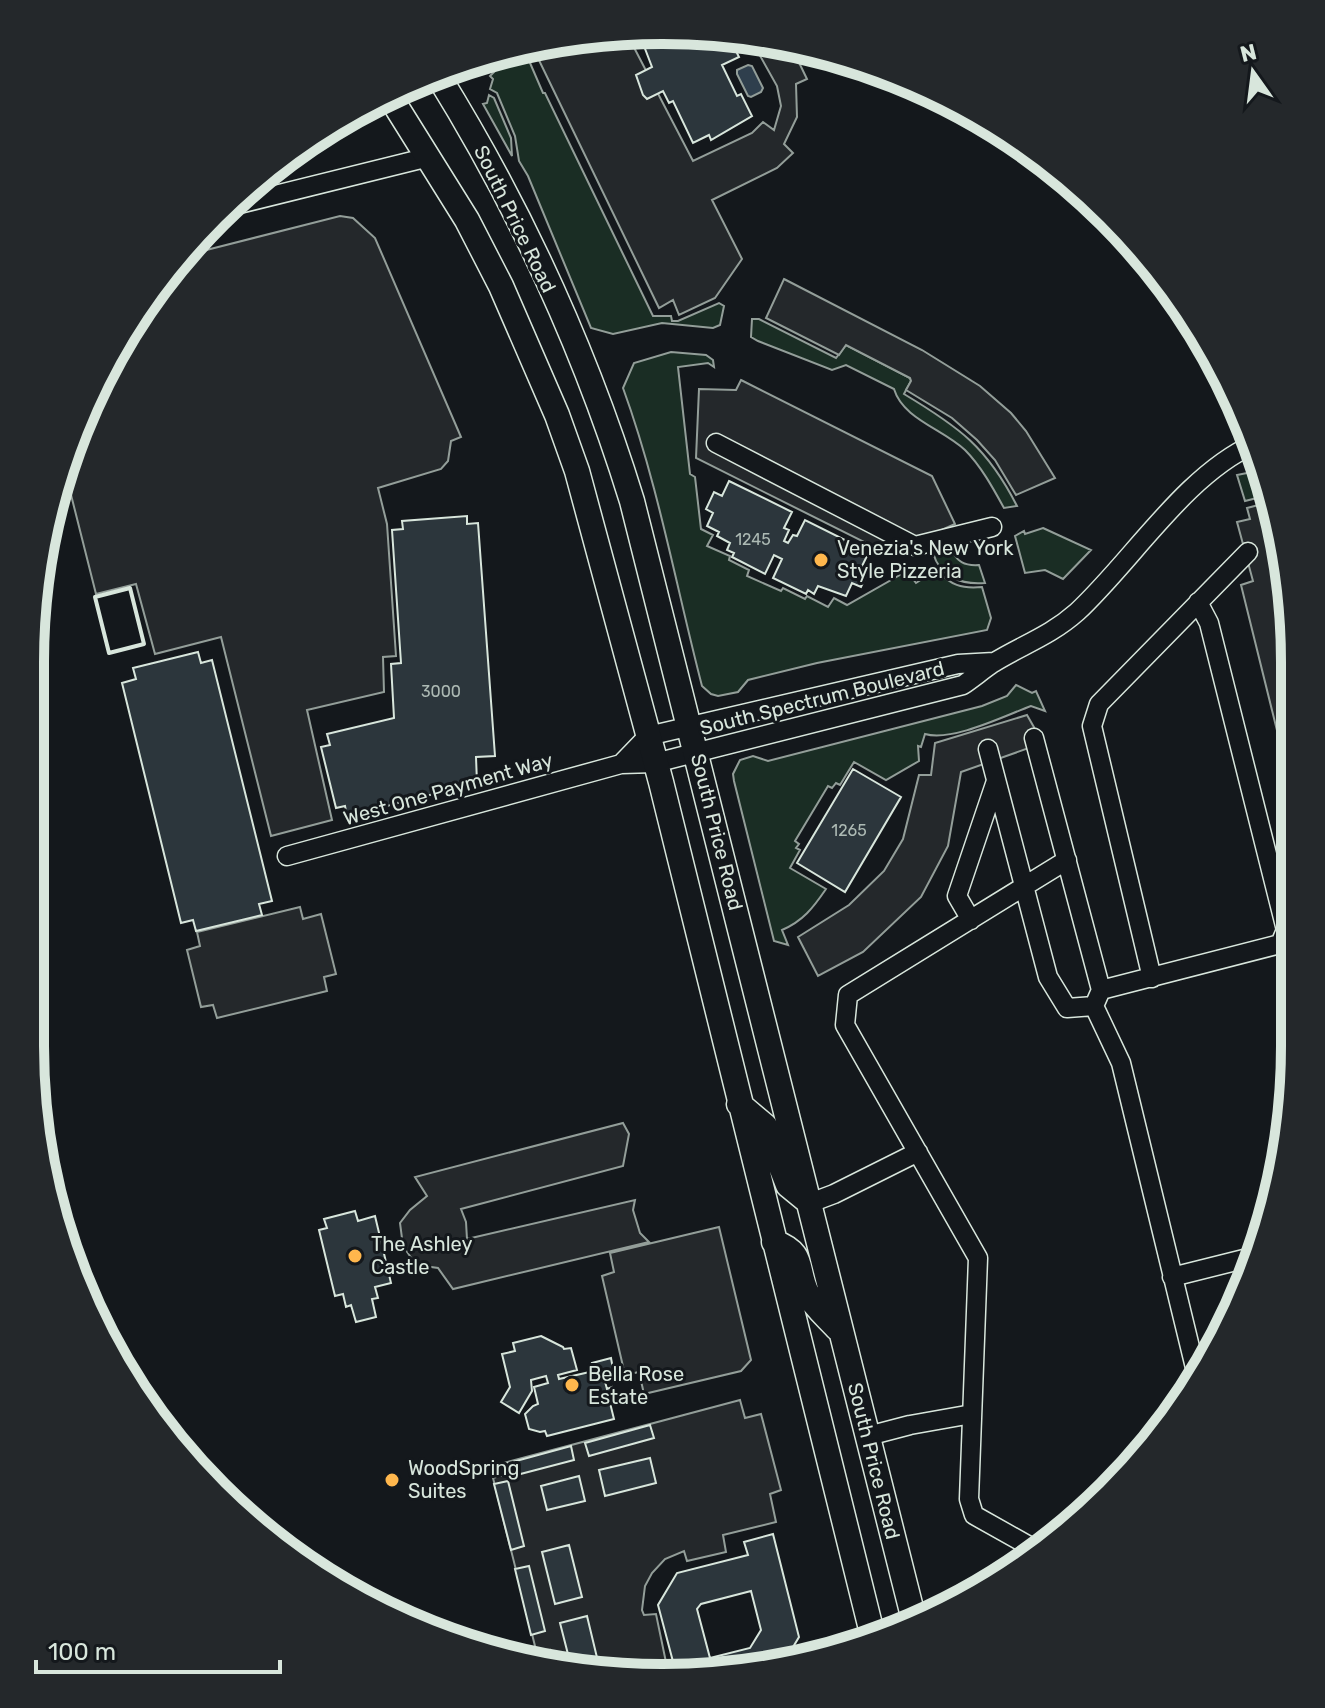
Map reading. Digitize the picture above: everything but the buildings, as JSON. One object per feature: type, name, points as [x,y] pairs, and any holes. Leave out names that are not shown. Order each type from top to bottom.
[{"type":"main road","name":"South Price Road","points":[[443,85],[512,205],[574,345],[619,461],[645,546],[912,1611]]},
{"type":"main road","name":"South Price Road","points":[[395,105],[467,220],[501,286],[557,415],[594,525],[871,1627]]},
{"type":"main road","points":[[739,1104],[765,1126],[788,1185],[810,1203]]},
{"type":"main road","points":[[774,1242],[791,1250],[797,1258],[807,1293],[841,1333]]},
{"type":"street","points":[[251,201],[429,157]]},
{"type":"street","points":[[716,443],[915,546],[992,527]]},
{"type":"street","name":"South Spectrum Boulevard","points":[[655,763],[963,685],[994,662],[1041,639],[1075,614],[1193,487],[1242,449]]},
{"type":"street","points":[[1152,978],[1092,726],[1099,704],[1248,552]]},
{"type":"street","points":[[1198,602],[1209,623],[1281,910]]},
{"type":"street","name":"South Spectrum Boulevard","points":[[648,736],[958,664],[994,662]]},
{"type":"street","points":[[621,764],[648,736]]},
{"type":"street","points":[[1034,738],[1067,860],[1097,998],[1121,1063],[1194,1362]]},
{"type":"street","points":[[988,749],[1048,977],[1067,1008],[1152,978],[1281,942]]},
{"type":"street","name":"West One Payment Way","points":[[287,856],[621,764],[655,763]]},
{"type":"street","points":[[971,920],[957,896],[996,781]]},
{"type":"street","points":[[1027,1545],[974,1515],[969,1499],[978,1258],[845,1025],[848,995],[1067,860]]},
{"type":"street","points":[[810,1203],[918,1152]]},
{"type":"street","points":[[1172,1277],[1242,1259]]},
{"type":"street","points":[[868,1436],[972,1414]]},
{"type":"green space","points":[[528,59],[653,316],[671,316],[672,321],[678,321],[719,303],[724,306],[720,325],[713,328],[662,323],[613,334],[591,328],[519,161],[515,136],[497,93],[490,89],[493,79],[490,76],[501,65]]},
{"type":"green space","points":[[489,95],[494,98],[511,138],[512,156],[483,104],[487,103]]},
{"type":"green space","points":[[752,319],[759,319],[836,358],[846,345],[910,378],[904,394],[970,440],[994,468],[1017,506],[1004,508],[971,456],[915,416],[894,389],[846,365],[832,370],[758,341],[751,337]]},
{"type":"green space","points":[[671,352],[706,355],[713,360],[714,367],[708,363],[678,367],[690,474],[695,477],[701,529],[713,535],[707,546],[730,556],[729,560],[749,570],[747,576],[805,599],[807,596],[828,607],[834,598],[847,605],[907,571],[916,583],[936,570],[957,585],[982,587],[991,618],[987,630],[817,663],[748,680],[738,692],[718,696],[711,694],[702,686],[657,498],[623,388],[634,363]]},
{"type":"green space","points":[[1251,472],[1259,498],[1245,501],[1237,475]]},
{"type":"green space","points":[[1043,528],[1091,550],[1063,579],[1045,570],[1025,573],[1015,536]]},
{"type":"green space","points":[[951,548],[962,562],[979,565],[985,583],[968,583],[946,574],[933,553]]},
{"type":"green space","points":[[1016,685],[1032,693],[1036,691],[1045,711],[1031,706],[963,731],[936,736],[925,734],[921,747],[918,746],[919,761],[886,780],[854,762],[840,785],[828,786],[795,841],[799,844],[796,848],[800,850],[790,868],[826,889],[807,913],[782,930],[788,945],[774,941],[734,781],[733,774],[740,760],[753,756],[768,761],[982,706],[1007,696]]},
{"type":"shaded area","points":[[633,45],[693,161],[752,133],[763,122],[774,130],[781,106],[777,86],[758,52],[797,59],[807,79],[796,84],[797,117],[784,144],[793,153],[777,168],[712,200],[742,259],[715,298],[679,315],[673,300],[659,308],[537,57]]},
{"type":"shaded area","points":[[340,216],[353,218],[375,238],[461,437],[451,441],[448,461],[441,469],[378,488],[387,524],[396,656],[383,657],[384,692],[307,710],[332,820],[271,836],[221,637],[155,654],[136,584],[96,594],[69,488],[91,426],[127,353],[148,319],[200,252]]},
{"type":"shaded area","points":[[784,279],[922,350],[980,386],[1026,431],[1055,478],[1016,495],[995,460],[977,440],[952,418],[906,390],[910,378],[846,345],[839,355],[766,318]]},
{"type":"shaded area","points":[[741,380],[932,476],[955,524],[888,554],[696,458],[699,389],[736,390]]},
{"type":"shaded area","points":[[1261,504],[1276,582],[1280,622],[1281,747],[1241,585],[1253,581],[1237,522],[1250,519],[1247,508]]},
{"type":"shaded area","points":[[1027,715],[1043,743],[961,772],[948,846],[921,897],[863,952],[818,976],[798,937],[849,905],[884,871],[903,839],[919,775],[931,775],[935,743]]},
{"type":"shaded area","points":[[300,907],[303,919],[321,914],[336,974],[324,977],[327,991],[217,1018],[213,1005],[201,1007],[187,950],[200,946],[197,932]]},
{"type":"shaded area","points":[[623,1123],[629,1134],[623,1166],[461,1209],[467,1239],[635,1200],[633,1210],[640,1233],[649,1242],[453,1289],[438,1268],[424,1266],[412,1259],[403,1246],[400,1223],[427,1196],[415,1177]]},
{"type":"shaded area","points":[[719,1227],[751,1360],[741,1371],[644,1394],[639,1372],[625,1375],[602,1276],[614,1272],[610,1253]]},
{"type":"shaded area","points":[[740,1400],[745,1418],[761,1414],[781,1490],[770,1494],[776,1522],[723,1535],[726,1552],[687,1561],[684,1551],[665,1559],[652,1573],[645,1586],[642,1610],[644,1615],[656,1614],[666,1664],[622,1663],[536,1651],[493,1478],[503,1475],[500,1464]]},
{"type":"water","points":[[752,66],[763,88],[751,97],[737,74],[737,70]]},
{"type":"wall","points":[[130,588],[144,644],[109,653],[95,597],[130,588]]},
{"type":"place","name":"Venezia's New York Style Pizzeria","points":[[821,560]]},
{"type":"place","name":"The Ashley Castle","points":[[355,1256]]},
{"type":"place","name":"Bella Rose Estate","points":[[572,1385]]},
{"type":"place","name":"WoodSpring Suites","points":[[392,1480]]}]
